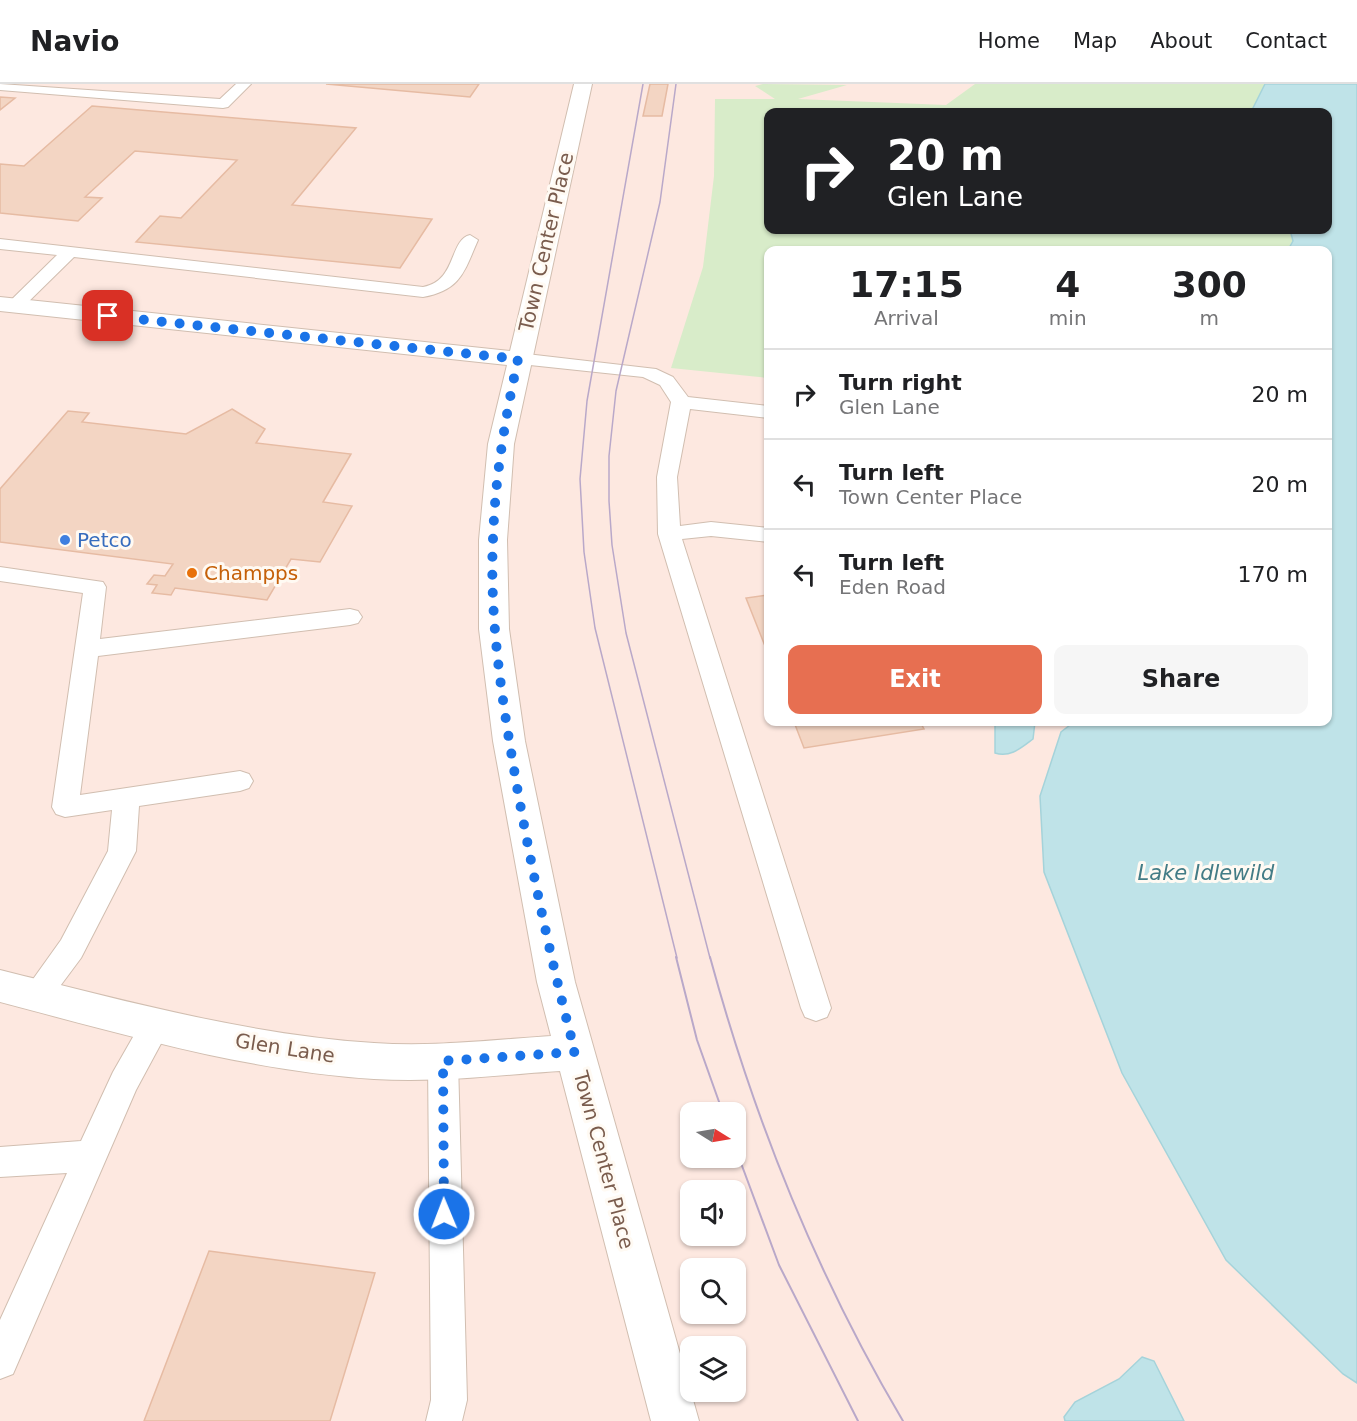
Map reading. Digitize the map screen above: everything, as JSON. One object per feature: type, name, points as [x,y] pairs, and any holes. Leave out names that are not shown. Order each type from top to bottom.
[{"type":"street","name":"Town Center Place","points":[[583,84],[518,359],[501,444],[493,540],[494,629],[509,741],[556,982],[675,1421]]},
{"type":"street","points":[[7,305],[518,359]]},
{"type":"street","name":"Glen Lane","points":[[0,986],[156,1025],[305,1054],[375,1061],[443,1061],[575,1052]]},
{"type":"lane","points":[[0,86],[223,104],[244,84]]},
{"type":"lane","points":[[0,244],[423,292],[440,291],[449,285],[470,240]]},
{"type":"lane","points":[[7,305],[69,253]]},
{"type":"lane","points":[[518,359],[631,370],[661,376],[674,386],[681,402],[667,477],[669,534],[816,1008]]},
{"type":"lane","points":[[681,402],[764,412]]},
{"type":"lane","points":[[669,534],[711,529],[764,535]]},
{"type":"lane","points":[[0,574],[95,586],[65,807],[240,781]]},
{"type":"lane","points":[[87,649],[350,616]]},
{"type":"lane","points":[[36,996],[71,949],[122,851],[126,798]]},
{"type":"lane","points":[[0,1361],[124,1082],[156,1025]]},
{"type":"lane","points":[[443,1061],[442,1133],[449,1400],[444,1421]]},
{"type":"lane","points":[[0,1162],[92,1156]]},
{"type":"shaded area","points":[[0,84],[1357,84],[1357,1421],[0,1421]]},
{"type":"green space","points":[[763,84],[847,85],[798,99],[946,105],[975,84],[1265,84],[1253,108],[764,108],[764,234],[1291,234],[1293,241],[1290,246],[764,246],[764,378],[671,368],[703,267],[714,176],[715,99],[775,99],[755,86]]},
{"type":"water","name":"Lake Idlewild","points":[[1265,84],[1357,84],[1357,1383],[1343,1374],[1226,1260],[1122,1073],[1044,872],[1040,796],[1061,732],[1069,726],[1332,726],[1332,246],[1290,246],[1293,241],[1291,234],[1332,234],[1332,108],[1253,108]]},
{"type":"water","points":[[995,726],[1035,726],[1033,739],[1020,749],[1006,754],[995,753]]},
{"type":"water","points":[[1142,1357],[1154,1361],[1184,1421],[1065,1421],[1064,1417],[1075,1402],[1119,1379]]},
{"type":"building","points":[[326,84],[479,84],[470,97]]},
{"type":"building","points":[[650,84],[668,84],[662,116],[643,116]]},
{"type":"building","points":[[0,97],[15,98],[0,110]]},
{"type":"building","points":[[92,106],[356,128],[292,205],[432,219],[400,268],[136,242],[160,216],[181,218],[237,160],[135,151],[85,197],[102,198],[78,221],[0,213],[0,164],[24,166]]},
{"type":"building","points":[[232,409],[265,429],[256,443],[351,454],[323,502],[352,506],[320,562],[291,559],[267,600],[175,588],[171,595],[152,593],[157,585],[147,584],[154,575],[165,576],[173,564],[0,542],[0,489],[68,411],[89,413],[82,422],[186,434]]},
{"type":"building","points":[[764,596],[764,643],[746,598]]},
{"type":"building","points":[[796,726],[922,726],[924,729],[804,748]]},
{"type":"building","points":[[209,1251],[375,1273],[330,1421],[144,1421]]},
{"type":"tram line","points":[[643,84],[587,401],[580,479],[584,552],[595,628],[677,958]]},
{"type":"tram line","points":[[676,84],[660,202],[616,391],[609,456],[609,501],[612,545],[626,633],[710,958]]},
{"type":"tram line","points":[[676,957],[697,1040],[719,1102]]},
{"type":"tram line","points":[[710,957],[747,1077],[791,1195],[843,1310],[903,1421]]},
{"type":"tram line","points":[[743,1168],[779,1265],[858,1421]]},
{"type":"place","name":"Petco","points":[[65,540]]},
{"type":"place","name":"Champps","points":[[192,573]]},
{"type":"route","points":[[108,316],[518,359],[501,444],[493,540],[494,629],[509,741],[526,835],[556,982],[575,1052],[443,1061],[444,1214]]}]
